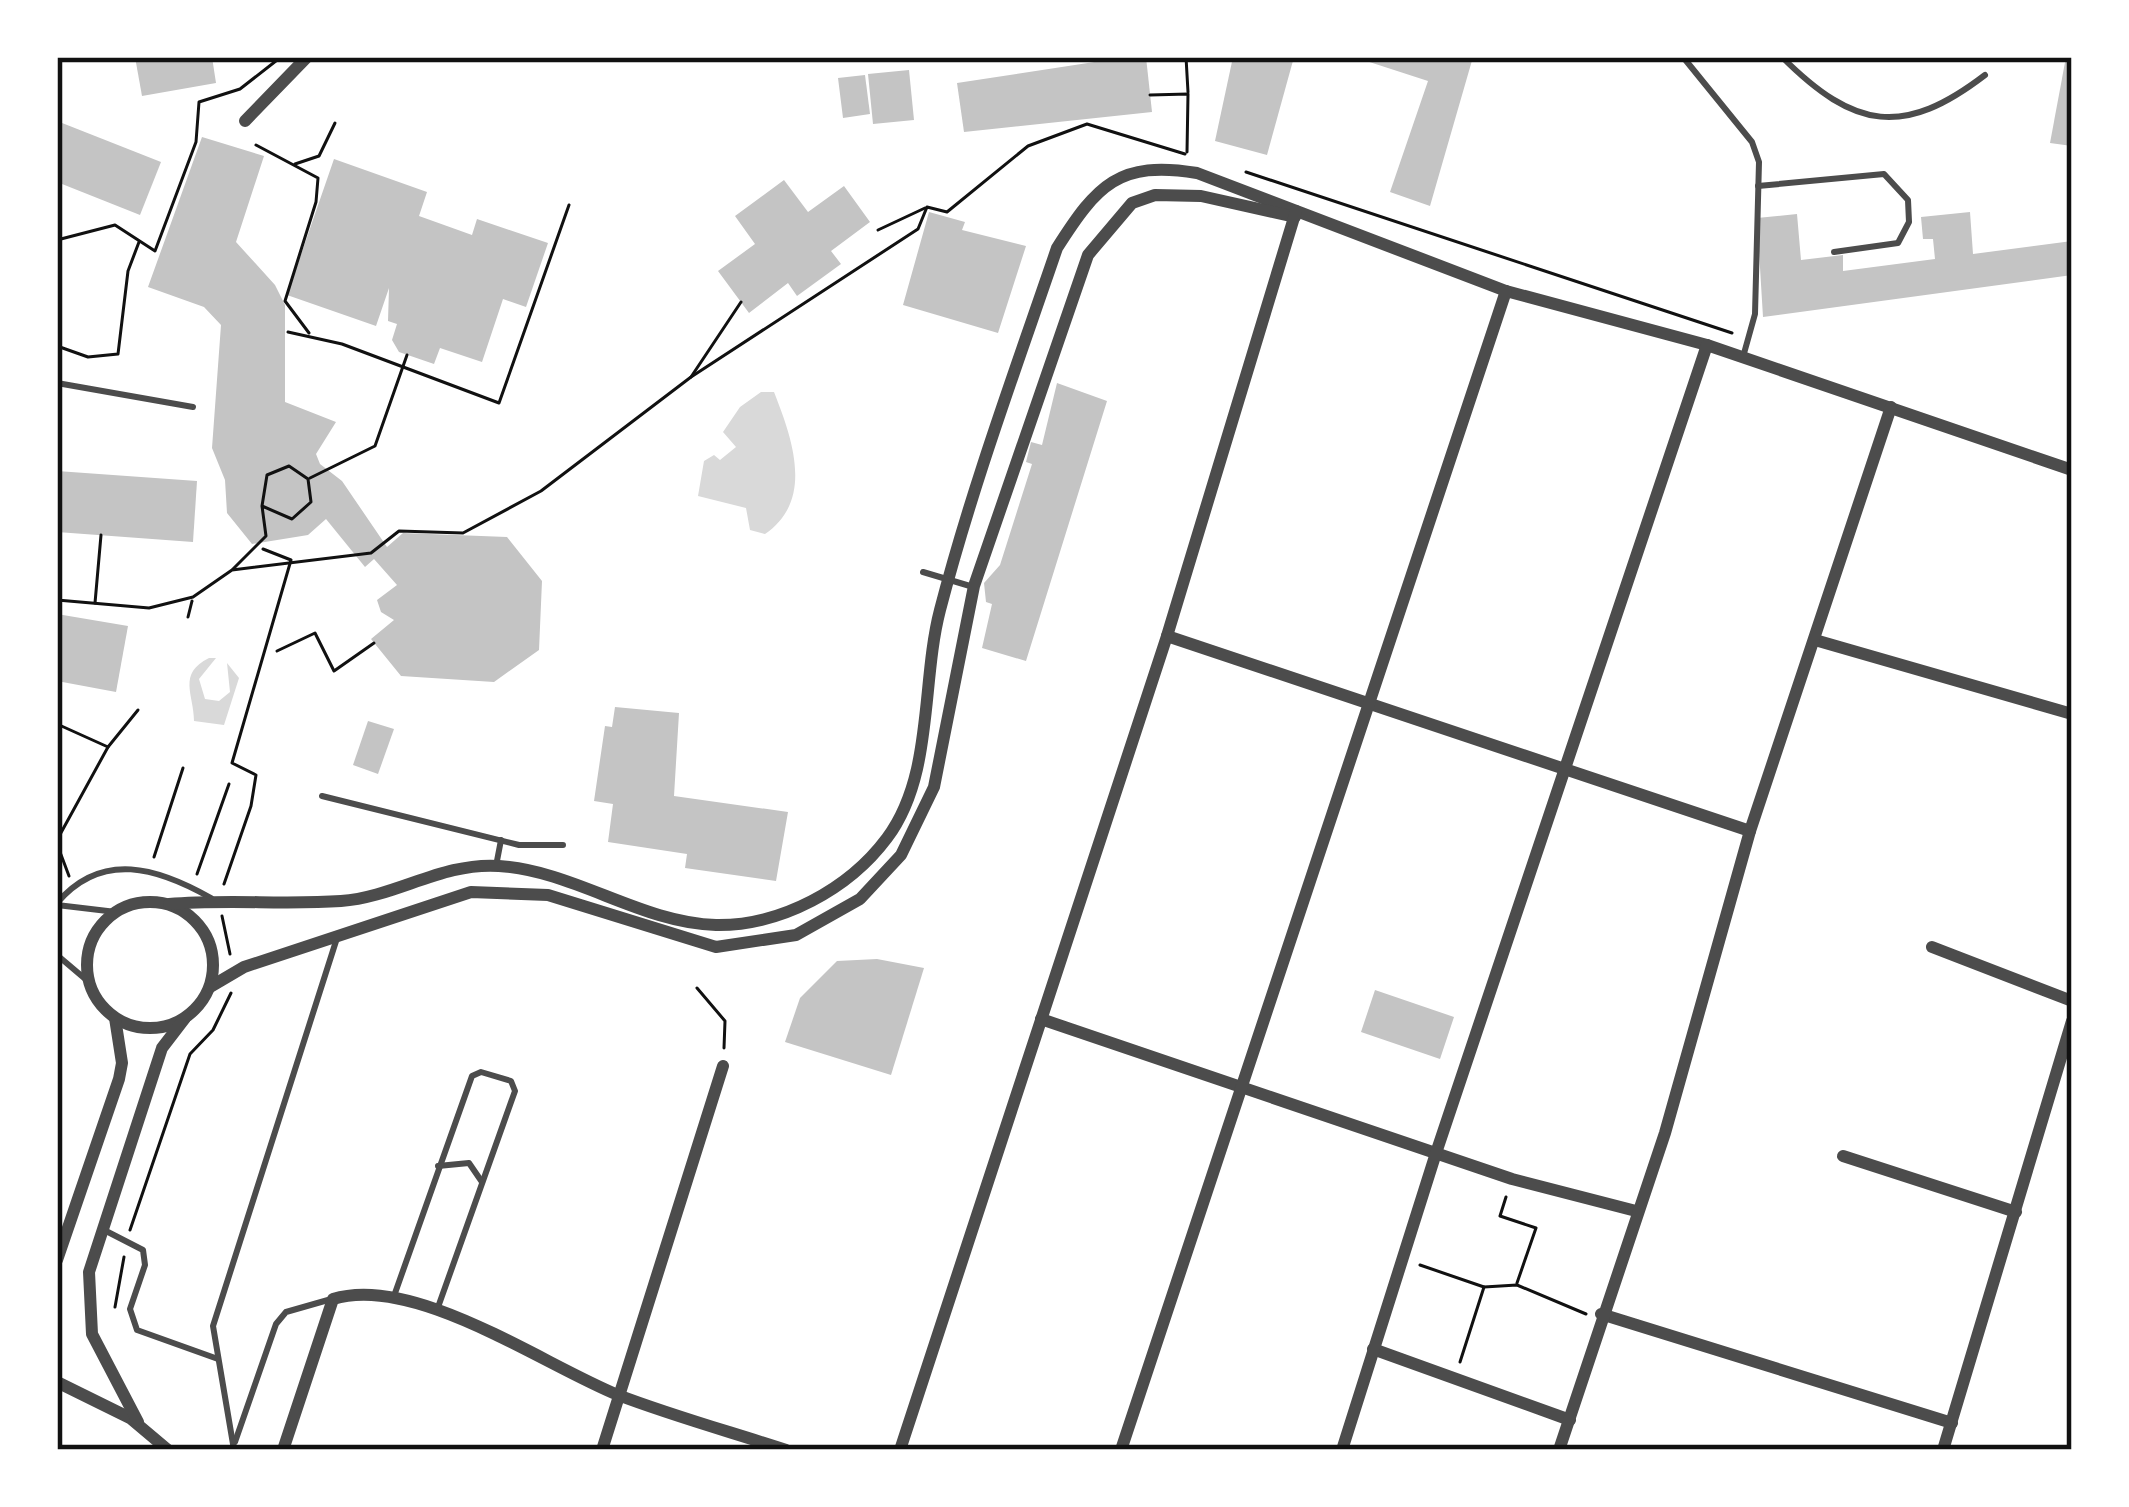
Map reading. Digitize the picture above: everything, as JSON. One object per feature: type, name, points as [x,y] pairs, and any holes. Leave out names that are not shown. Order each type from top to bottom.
[{"type":"street","points":[[245,121],[307,57]]},
{"type":"street","points":[[57,1260],[62,1228],[122,1063],[115,1018],[90,983],[93,940],[116,912],[133,904],[214,900],[341,901],[375,896],[447,870],[496,866],[554,873],[688,923],[722,925],[802,907],[841,886],[889,836],[915,778],[936,627],[976,485],[1057,248],[1086,202],[1122,173],[1162,167],[1197,173],[1505,291],[1707,345],[2072,470]]},
{"type":"street","points":[[138,1422],[92,1334],[89,1272],[162,1048],[210,987],[244,967],[471,892],[548,896],[716,946],[796,935],[860,899],[901,854],[934,787],[974,586],[1088,255],[1132,203],[1155,195],[1201,196],[1299,215]]},
{"type":"street","points":[[900,1450],[1167,636],[1299,215]]},
{"type":"street","points":[[1121,1450],[1373,704],[1505,291]]},
{"type":"street","points":[[1342,1450],[1436,1153],[1707,345]]},
{"type":"street","points":[[1559,1450],[1599,1317],[1665,1133],[1750,831],[1891,407]]},
{"type":"street","points":[[1167,636],[1750,831]]},
{"type":"street","points":[[1814,640],[2072,714]]},
{"type":"street","points":[[471,892],[496,866]]},
{"type":"street","points":[[169,904],[205,932],[214,959],[210,987]]},
{"type":"street","points":[[1932,947],[2072,1001]]},
{"type":"street","points":[[115,1018],[137,1027],[162,1028],[185,1018]]},
{"type":"street","points":[[1041,1019],[1242,1083],[1512,1179],[1636,1211]]},
{"type":"street","points":[[1943,1450],[2072,1021]]},
{"type":"street","points":[[602,1450],[723,1066]]},
{"type":"street","points":[[1843,1156],[2016,1212]]},
{"type":"street","points":[[283,1450],[333,1299],[368,1292],[437,1311],[620,1395],[786,1450]]},
{"type":"street","points":[[1599,1317],[1952,1423]]},
{"type":"street","points":[[1373,1349],[1570,1420]]},
{"type":"street","points":[[60,1387],[138,1422],[168,1450]]},
{"type":"lane","points":[[1683,57],[1752,142],[1758,186],[1755,314],[1743,357]]},
{"type":"lane","points":[[1783,57],[1833,99],[1873,116],[1916,118],[1948,103],[1985,75]]},
{"type":"lane","points":[[1758,186],[1884,174],[1908,200],[1909,222],[1898,243],[1834,252]]},
{"type":"lane","points":[[57,382],[193,407]]},
{"type":"lane","points":[[923,572],[974,586]]},
{"type":"lane","points":[[322,796],[501,841],[563,845]]},
{"type":"lane","points":[[496,866],[501,841]]},
{"type":"lane","points":[[57,904],[86,876],[121,867],[150,870],[214,900]]},
{"type":"lane","points":[[57,904],[116,912]]},
{"type":"lane","points":[[234,1448],[213,1326],[338,934]]},
{"type":"lane","points":[[57,955],[90,983]]},
{"type":"lane","points":[[394,1296],[472,1076],[481,1072],[511,1081],[515,1091],[437,1311]]},
{"type":"lane","points":[[438,1166],[469,1163],[483,1182]]},
{"type":"lane","points":[[102,1230],[143,1250],[145,1265],[130,1309],[137,1330],[218,1359]]},
{"type":"lane","points":[[234,1448],[276,1324],[286,1312],[333,1299]]},
{"type":"path","points":[[57,240],[115,225],[155,251],[196,142],[199,102],[240,89],[281,57]]},
{"type":"path","points":[[878,230],[927,207],[946,212],[1006,170],[1028,146],[1087,124],[1187,154],[1186,57]]},
{"type":"path","points":[[1150,95],[1188,94]]},
{"type":"path","points":[[293,165],[319,156],[335,123]]},
{"type":"path","points":[[256,145],[318,178],[316,202],[285,302],[310,334]]},
{"type":"path","points":[[1245,172],[1749,339]]},
{"type":"path","points":[[288,332],[310,334],[500,403],[569,205]]},
{"type":"path","points":[[232,570],[371,553],[399,531],[464,533],[590,458],[691,377],[918,229],[927,207]]},
{"type":"path","points":[[57,346],[88,358],[118,354],[128,271],[140,241]]},
{"type":"path","points":[[691,377],[741,302]]},
{"type":"path","points":[[308,479],[375,446],[407,355]]},
{"type":"path","points":[[57,600],[149,608],[194,598],[266,536],[262,506],[267,475],[289,466],[308,479],[311,502],[292,519],[262,506]]},
{"type":"path","points":[[95,605],[101,536]]},
{"type":"path","points":[[262,549],[291,560]]},
{"type":"path","points":[[251,806],[256,775],[232,763],[291,560]]},
{"type":"path","points":[[188,616],[194,598]]},
{"type":"path","points":[[277,651],[315,633],[334,671],[374,643]]},
{"type":"path","points":[[73,886],[57,842],[108,747],[138,710]]},
{"type":"path","points":[[57,724],[108,747]]},
{"type":"path","points":[[150,870],[183,768]]},
{"type":"path","points":[[192,887],[229,784]]},
{"type":"path","points":[[697,988],[725,1021],[723,1066]]},
{"type":"path","points":[[1512,1179],[1500,1216],[1536,1228],[1517,1285]]},
{"type":"path","points":[[1402,1258],[1484,1287],[1517,1285],[1599,1317]]},
{"type":"path","points":[[1455,1376],[1484,1287]]},
{"type":"shaded area","points":[[761,392],[774,392],[795,467],[790,504],[765,534],[750,530],[746,508],[698,496],[704,461],[714,455],[720,460],[736,447],[723,432],[740,407]]},
{"type":"shaded area","points":[[209,658],[216,658],[199,679],[205,699],[219,701],[230,692],[227,663],[239,678],[224,725],[194,721],[190,678]]},
{"type":"building","points":[[135,57],[212,57],[216,83],[142,96]]},
{"type":"building","points":[[1146,57],[1152,112],[964,132],[957,83]]},
{"type":"building","points":[[1233,57],[1294,57],[1267,155],[1215,141]]},
{"type":"building","points":[[1354,57],[1473,57],[1430,206],[1390,192],[1428,81]]},
{"type":"building","points":[[2066,57],[2072,57],[2072,146],[2050,143]]},
{"type":"building","points":[[909,70],[914,120],[873,124],[868,74]]},
{"type":"building","points":[[865,75],[870,114],[843,118],[838,78]]},
{"type":"building","points":[[57,121],[161,162],[140,215],[57,182]]},
{"type":"building","points":[[202,137],[264,156],[236,242],[275,285],[285,305],[285,402],[336,422],[316,454],[320,464],[342,481],[387,547],[403,533],[507,537],[542,581],[539,650],[494,682],[401,676],[371,639],[394,620],[381,612],[377,600],[397,585],[374,559],[365,567],[326,519],[308,535],[252,544],[227,513],[225,480],[212,448],[221,325],[204,307],[148,287]]},
{"type":"building","points":[[334,159],[427,192],[419,216],[472,235],[477,219],[548,243],[526,307],[503,299],[482,362],[440,348],[434,364],[399,352],[392,340],[397,324],[388,321],[389,288],[376,326],[287,295]]},
{"type":"building","points":[[784,180],[808,212],[844,186],[870,222],[831,251],[841,264],[797,296],[788,283],[749,313],[718,271],[755,244],[735,216]]},
{"type":"building","points":[[929,212],[965,222],[962,230],[1026,246],[998,333],[903,305]]},
{"type":"building","points":[[1970,212],[1973,254],[2072,241],[2072,275],[1763,317],[1757,218],[1797,214],[1801,260],[1843,255],[1843,271],[1935,259],[1933,239],[1923,239],[1921,217]]},
{"type":"building","points":[[1057,383],[1107,401],[1026,661],[982,648],[992,604],[986,602],[984,583],[1000,565],[1032,464],[1026,462],[1031,442],[1042,445]]},
{"type":"building","points":[[57,471],[197,481],[193,542],[57,532]]},
{"type":"building","points":[[57,614],[128,626],[116,692],[57,681]]},
{"type":"building","points":[[615,707],[679,713],[674,796],[788,812],[776,881],[685,868],[687,854],[608,842],[613,804],[594,801],[605,726],[612,727]]},
{"type":"building","points":[[368,721],[394,729],[378,774],[353,765]]},
{"type":"building","points":[[877,959],[924,968],[891,1075],[785,1042],[800,998],[837,961]]},
{"type":"building","points":[[1375,990],[1454,1017],[1440,1059],[1361,1032]]}]
